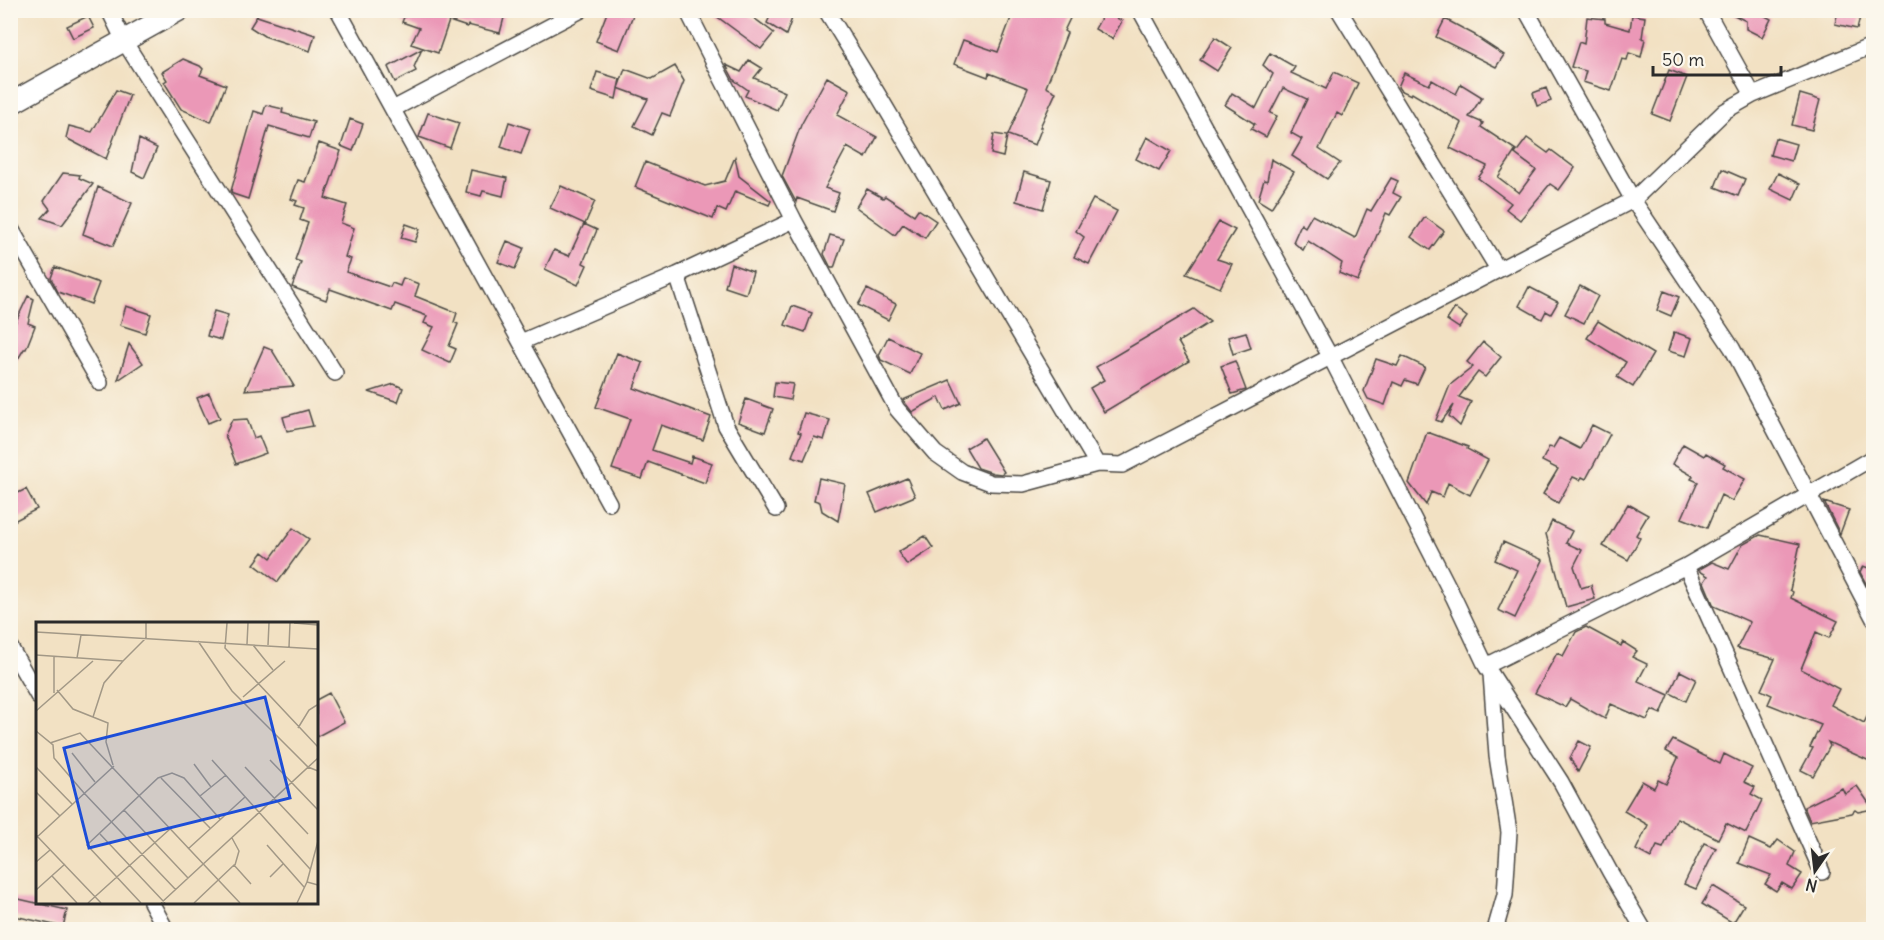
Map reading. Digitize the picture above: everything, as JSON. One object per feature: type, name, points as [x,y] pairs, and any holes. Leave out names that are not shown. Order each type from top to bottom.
[{"type":"street","points":[[109,10],[124,41],[335,373]]},
{"type":"street","points":[[10,104],[178,10]]},
{"type":"street","points":[[338,10],[609,503]]},
{"type":"street","points":[[393,109],[581,10]]},
{"type":"street","points":[[687,10],[794,220],[897,409],[935,453],[962,472],[992,483],[1023,484],[1097,465],[1122,465],[1331,358],[1633,200],[1725,111],[1753,95],[1874,45]]},
{"type":"street","points":[[826,10],[1097,465]]},
{"type":"street","points":[[1140,10],[1331,358],[1454,598],[1488,670],[1562,782],[1644,930]]},
{"type":"street","points":[[1340,10],[1498,269]]},
{"type":"street","points":[[1526,10],[1633,200],[1732,348],[1874,619]]},
{"type":"street","points":[[1706,10],[1753,95]]},
{"type":"street","points":[[521,342],[677,275],[794,220]]},
{"type":"street","points":[[10,227],[100,383]]},
{"type":"street","points":[[677,275],[726,426],[776,509]]},
{"type":"street","points":[[1488,670],[1686,566],[1874,457]]},
{"type":"street","points":[[1686,566],[1822,872]]},
{"type":"street","points":[[10,646],[36,692]]},
{"type":"street","points":[[1488,670],[1497,756],[1509,832],[1505,895],[1495,930]]},
{"type":"street","points":[[153,904],[166,930]]},
{"type":"building","points":[[407,10],[506,10],[500,33],[449,21],[438,53],[411,44],[419,28],[402,22]]},
{"type":"building","points":[[608,10],[635,10],[619,50],[596,41]]},
{"type":"building","points":[[708,10],[743,10],[774,33],[761,49]]},
{"type":"building","points":[[773,10],[780,10],[792,18],[786,35],[767,23]]},
{"type":"building","points":[[1014,10],[1074,10],[1064,31],[1067,33],[1046,87],[1056,92],[1040,127],[1042,127],[1035,145],[1008,135],[1028,88],[989,73],[988,77],[954,64],[963,40],[998,52]]},
{"type":"building","points":[[1724,10],[1754,10],[1771,19],[1762,37],[1746,29],[1746,21]]},
{"type":"building","points":[[1105,11],[1122,21],[1112,39],[1095,29]]},
{"type":"building","points":[[1838,11],[1860,17],[1857,29],[1835,24]]},
{"type":"building","points":[[1632,15],[1645,17],[1642,38],[1645,39],[1641,57],[1629,53],[1627,60],[1622,59],[1611,91],[1583,82],[1586,71],[1571,67],[1579,42],[1584,44],[1587,17],[1605,19],[1605,23],[1630,30]]},
{"type":"building","points":[[88,16],[94,28],[73,38],[67,26]]},
{"type":"building","points":[[257,16],[315,35],[310,51],[264,36],[250,27]]},
{"type":"building","points":[[1445,19],[1475,35],[1504,55],[1496,67],[1436,37]]},
{"type":"building","points":[[1215,37],[1232,48],[1217,71],[1200,60]]},
{"type":"building","points":[[422,49],[414,67],[416,71],[395,82],[388,67]]},
{"type":"building","points":[[1270,53],[1295,67],[1291,73],[1326,89],[1334,72],[1358,83],[1342,116],[1337,113],[1319,149],[1340,163],[1327,179],[1292,156],[1302,139],[1291,133],[1307,99],[1283,88],[1270,113],[1277,116],[1266,137],[1251,129],[1255,124],[1225,105],[1232,93],[1256,108],[1273,74],[1263,65]]},
{"type":"building","points":[[183,59],[200,66],[203,69],[200,75],[226,85],[211,122],[181,109],[164,82],[167,80],[162,72]]},
{"type":"building","points":[[749,60],[762,68],[754,78],[785,92],[777,110],[745,96],[748,90],[734,80],[726,65],[741,72]]},
{"type":"building","points":[[675,66],[684,81],[670,116],[662,113],[652,135],[634,126],[648,99],[618,88],[625,69],[652,79]]},
{"type":"building","points":[[1669,70],[1687,77],[1670,121],[1652,114]]},
{"type":"building","points":[[597,72],[620,79],[616,99],[591,91]]},
{"type":"building","points":[[1404,73],[1429,85],[1432,80],[1456,94],[1461,84],[1482,97],[1469,117],[1483,123],[1481,127],[1516,150],[1498,177],[1519,193],[1536,170],[1515,154],[1527,138],[1548,153],[1551,150],[1575,168],[1559,190],[1550,184],[1520,220],[1506,209],[1511,203],[1478,178],[1487,166],[1450,148],[1462,123],[1412,93],[1411,95],[1400,90],[1398,87]]},
{"type":"building","points":[[827,77],[850,90],[837,115],[877,137],[866,158],[847,147],[825,188],[839,193],[833,211],[797,198],[796,202],[782,176],[801,125]]},
{"type":"building","points":[[1546,88],[1551,101],[1537,106],[1533,93]]},
{"type":"building","points":[[116,90],[130,95],[106,159],[66,138],[69,126],[92,132]]},
{"type":"building","points":[[1800,94],[1820,100],[1812,130],[1792,125]]},
{"type":"building","points":[[266,105],[283,109],[282,113],[314,122],[309,138],[269,126],[248,199],[233,194],[231,191],[254,111],[263,114]]},
{"type":"building","points":[[428,113],[459,123],[450,148],[419,137]]},
{"type":"building","points":[[350,119],[363,124],[353,151],[341,146]]},
{"type":"building","points":[[509,122],[530,129],[521,154],[501,147]]},
{"type":"building","points":[[994,134],[1007,136],[1003,157],[991,154]]},
{"type":"building","points":[[1147,137],[1171,151],[1159,171],[1136,159]]},
{"type":"building","points":[[1775,138],[1796,144],[1791,161],[1770,155]]},
{"type":"building","points":[[139,139],[157,148],[144,178],[132,172]]},
{"type":"building","points":[[319,143],[341,151],[325,198],[347,205],[341,223],[354,228],[345,257],[351,259],[346,272],[390,287],[392,283],[400,286],[403,278],[419,284],[415,296],[457,313],[454,322],[458,324],[449,346],[456,349],[450,363],[422,350],[434,327],[424,323],[427,316],[395,304],[392,311],[330,289],[326,300],[292,287],[301,262],[295,260],[308,223],[300,220],[304,208],[295,205],[297,201],[291,199],[298,180],[305,182]]},
{"type":"building","points":[[735,157],[739,176],[771,201],[769,205],[735,191],[726,212],[717,208],[713,219],[635,187],[645,162],[705,186],[725,181]]},
{"type":"building","points":[[1271,159],[1294,172],[1271,208],[1258,200],[1264,180],[1267,181]]},
{"type":"building","points":[[1722,169],[1745,179],[1738,196],[1715,187]]},
{"type":"building","points":[[471,170],[507,178],[503,196],[483,191],[481,196],[466,192]]},
{"type":"building","points":[[1024,172],[1051,180],[1043,209],[1016,201]]},
{"type":"building","points":[[63,173],[80,175],[79,178],[93,184],[62,225],[42,218],[50,209],[44,201]]},
{"type":"building","points":[[1778,173],[1800,184],[1793,200],[1770,189]]},
{"type":"building","points":[[1391,178],[1398,181],[1393,193],[1401,197],[1390,215],[1386,213],[1358,281],[1339,273],[1342,263],[1308,241],[1303,250],[1293,242],[1301,224],[1305,227],[1312,215],[1355,238],[1367,209],[1371,211]]},
{"type":"building","points":[[561,186],[595,201],[585,224],[550,208]]},
{"type":"building","points":[[98,187],[132,203],[113,246],[83,234]]},
{"type":"building","points":[[867,189],[883,198],[885,196],[914,215],[918,209],[936,221],[925,238],[903,224],[895,235],[856,207]]},
{"type":"building","points":[[1093,199],[1117,211],[1089,264],[1074,257],[1084,237],[1076,231]]},
{"type":"building","points":[[1425,217],[1444,231],[1430,250],[1411,237]]},
{"type":"building","points":[[1219,222],[1235,230],[1217,259],[1232,264],[1220,288],[1186,274]]},
{"type":"building","points":[[406,224],[420,229],[415,242],[401,238]]},
{"type":"building","points":[[584,224],[597,230],[583,263],[587,265],[578,285],[545,269],[554,250],[569,256]]},
{"type":"building","points":[[830,235],[844,239],[834,268],[831,268],[824,254]]},
{"type":"building","points":[[507,241],[524,248],[515,269],[498,262]]},
{"type":"building","points":[[731,264],[753,272],[746,294],[725,287]]},
{"type":"building","points":[[55,267],[99,283],[91,304],[58,292],[51,278]]},
{"type":"building","points":[[1580,286],[1598,296],[1584,323],[1565,314]]},
{"type":"building","points":[[1529,287],[1558,302],[1551,314],[1546,311],[1542,319],[1519,306]]},
{"type":"building","points":[[867,289],[896,304],[888,320],[858,305]]},
{"type":"building","points":[[1664,291],[1679,297],[1671,316],[1657,310]]},
{"type":"building","points":[[28,296],[34,299],[28,323],[35,326],[26,349],[10,372],[10,334]]},
{"type":"building","points":[[126,306],[151,314],[145,333],[120,325]]},
{"type":"building","points":[[792,306],[812,313],[805,332],[785,325]]},
{"type":"building","points":[[1455,308],[1467,317],[1459,328],[1447,320]]},
{"type":"building","points":[[1194,309],[1210,322],[1178,342],[1189,361],[1104,412],[1090,388],[1104,380],[1096,367]]},
{"type":"building","points":[[214,311],[228,315],[221,340],[207,336]]},
{"type":"building","points":[[1598,321],[1653,354],[1633,387],[1617,377],[1626,362],[1587,338]]},
{"type":"building","points":[[1246,332],[1251,348],[1233,354],[1228,337]]},
{"type":"building","points":[[1674,332],[1692,338],[1686,356],[1668,351]]},
{"type":"building","points":[[888,337],[920,353],[910,374],[881,360],[879,355]]},
{"type":"building","points":[[1483,342],[1501,357],[1485,377],[1478,372],[1459,397],[1471,402],[1460,426],[1449,416],[1454,405],[1441,422],[1436,420],[1450,385],[1473,367],[1467,362]]},
{"type":"building","points":[[129,344],[143,363],[118,380]]},
{"type":"building","points":[[264,347],[272,350],[294,386],[245,390]]},
{"type":"building","points":[[617,353],[643,363],[634,388],[711,417],[703,440],[661,425],[652,450],[690,463],[692,456],[712,463],[705,483],[648,462],[642,479],[612,469],[630,419],[596,407]]},
{"type":"building","points":[[1402,356],[1425,367],[1417,384],[1405,380],[1402,386],[1393,382],[1385,405],[1368,399],[1364,391],[1376,359],[1397,366]]},
{"type":"building","points":[[1235,361],[1246,390],[1232,394],[1221,366]]},
{"type":"building","points":[[950,380],[961,403],[945,410],[939,397],[912,412],[903,400]]},
{"type":"building","points":[[775,382],[793,384],[790,400],[773,397]]},
{"type":"building","points":[[394,384],[403,388],[398,402],[369,392]]},
{"type":"building","points":[[209,393],[220,418],[208,423],[197,398]]},
{"type":"building","points":[[746,399],[773,409],[765,432],[738,422]]},
{"type":"building","points":[[308,410],[313,426],[287,431],[283,417]]},
{"type":"building","points":[[804,413],[830,420],[824,440],[814,437],[804,460],[792,456],[801,433],[798,432]]},
{"type":"building","points":[[247,419],[254,438],[259,436],[266,453],[236,464],[225,435],[232,420]]},
{"type":"building","points":[[1592,425],[1610,434],[1586,479],[1582,477],[1580,480],[1573,477],[1558,503],[1543,494],[1558,469],[1542,461],[1549,447],[1553,448],[1559,438],[1580,449]]},
{"type":"building","points":[[1427,432],[1468,447],[1467,449],[1488,460],[1470,495],[1448,483],[1443,497],[1431,492],[1426,505],[1409,483]]},
{"type":"building","points":[[983,438],[1004,472],[1001,474],[978,468],[966,448]]},
{"type":"building","points":[[1683,444],[1704,456],[1706,453],[1725,464],[1723,467],[1745,479],[1732,501],[1721,495],[1707,528],[1682,518],[1698,482],[1691,479],[1693,476],[1672,464]]},
{"type":"building","points":[[819,478],[845,484],[838,521],[822,511],[820,502],[814,500]]},
{"type":"building","points":[[907,478],[915,496],[877,512],[869,494]]},
{"type":"building","points":[[26,489],[37,509],[10,523],[10,497]]},
{"type":"building","points":[[1824,502],[1849,510],[1840,534]]},
{"type":"building","points":[[1628,504],[1648,515],[1636,535],[1640,538],[1628,560],[1603,546]]},
{"type":"building","points":[[1552,521],[1572,531],[1566,543],[1582,550],[1574,566],[1581,588],[1591,585],[1595,599],[1566,607],[1546,534]]},
{"type":"building","points":[[293,528],[309,539],[278,582],[254,564],[263,552],[271,558]]},
{"type":"building","points":[[1760,535],[1800,544],[1790,590],[1793,592],[1791,598],[1838,621],[1829,638],[1816,632],[1801,669],[1839,689],[1831,705],[1864,723],[1874,702],[1874,763],[1828,742],[1830,746],[1813,776],[1801,770],[1813,748],[1810,747],[1821,725],[1768,704],[1772,695],[1761,690],[1775,659],[1737,648],[1750,622],[1714,606],[1704,582],[1708,576],[1698,570],[1712,562],[1729,569],[1742,545]]},
{"type":"building","points":[[925,536],[933,548],[907,565],[898,552]]},
{"type":"building","points":[[1503,542],[1543,560],[1515,618],[1498,610],[1517,570],[1495,560]]},
{"type":"building","points":[[1863,566],[1874,570],[1874,583],[1870,591],[1860,572]]},
{"type":"building","points":[[1586,627],[1621,646],[1623,642],[1637,651],[1632,657],[1647,664],[1638,681],[1669,695],[1661,714],[1652,710],[1647,720],[1611,704],[1605,719],[1570,699],[1565,707],[1535,693],[1557,653],[1563,656],[1576,632]]},
{"type":"building","points":[[1680,671],[1696,679],[1686,701],[1670,693]]},
{"type":"building","points":[[329,693],[344,722],[318,736],[318,699]]},
{"type":"building","points":[[1673,740],[1720,764],[1724,754],[1752,768],[1744,782],[1755,787],[1751,794],[1762,800],[1746,833],[1726,823],[1718,839],[1677,818],[1663,848],[1657,846],[1651,858],[1636,850],[1648,825],[1624,811],[1642,781],[1654,788],[1658,780],[1666,784],[1678,758],[1666,751]]},
{"type":"building","points":[[1579,741],[1591,747],[1578,772],[1570,758]]},
{"type":"building","points":[[1857,786],[1873,809],[1858,812],[1855,810],[1852,813],[1810,821],[1804,807],[1842,788],[1845,794]]},
{"type":"building","points":[[1749,839],[1771,849],[1778,840],[1795,852],[1789,866],[1802,874],[1792,889],[1782,883],[1776,891],[1765,884],[1771,875],[1739,863]]},
{"type":"building","points":[[1704,843],[1716,848],[1696,889],[1684,884]]},
{"type":"building","points":[[1713,886],[1744,905],[1733,923],[1702,904]]},
{"type":"building","points":[[10,897],[67,910],[63,927],[10,915]]}]
